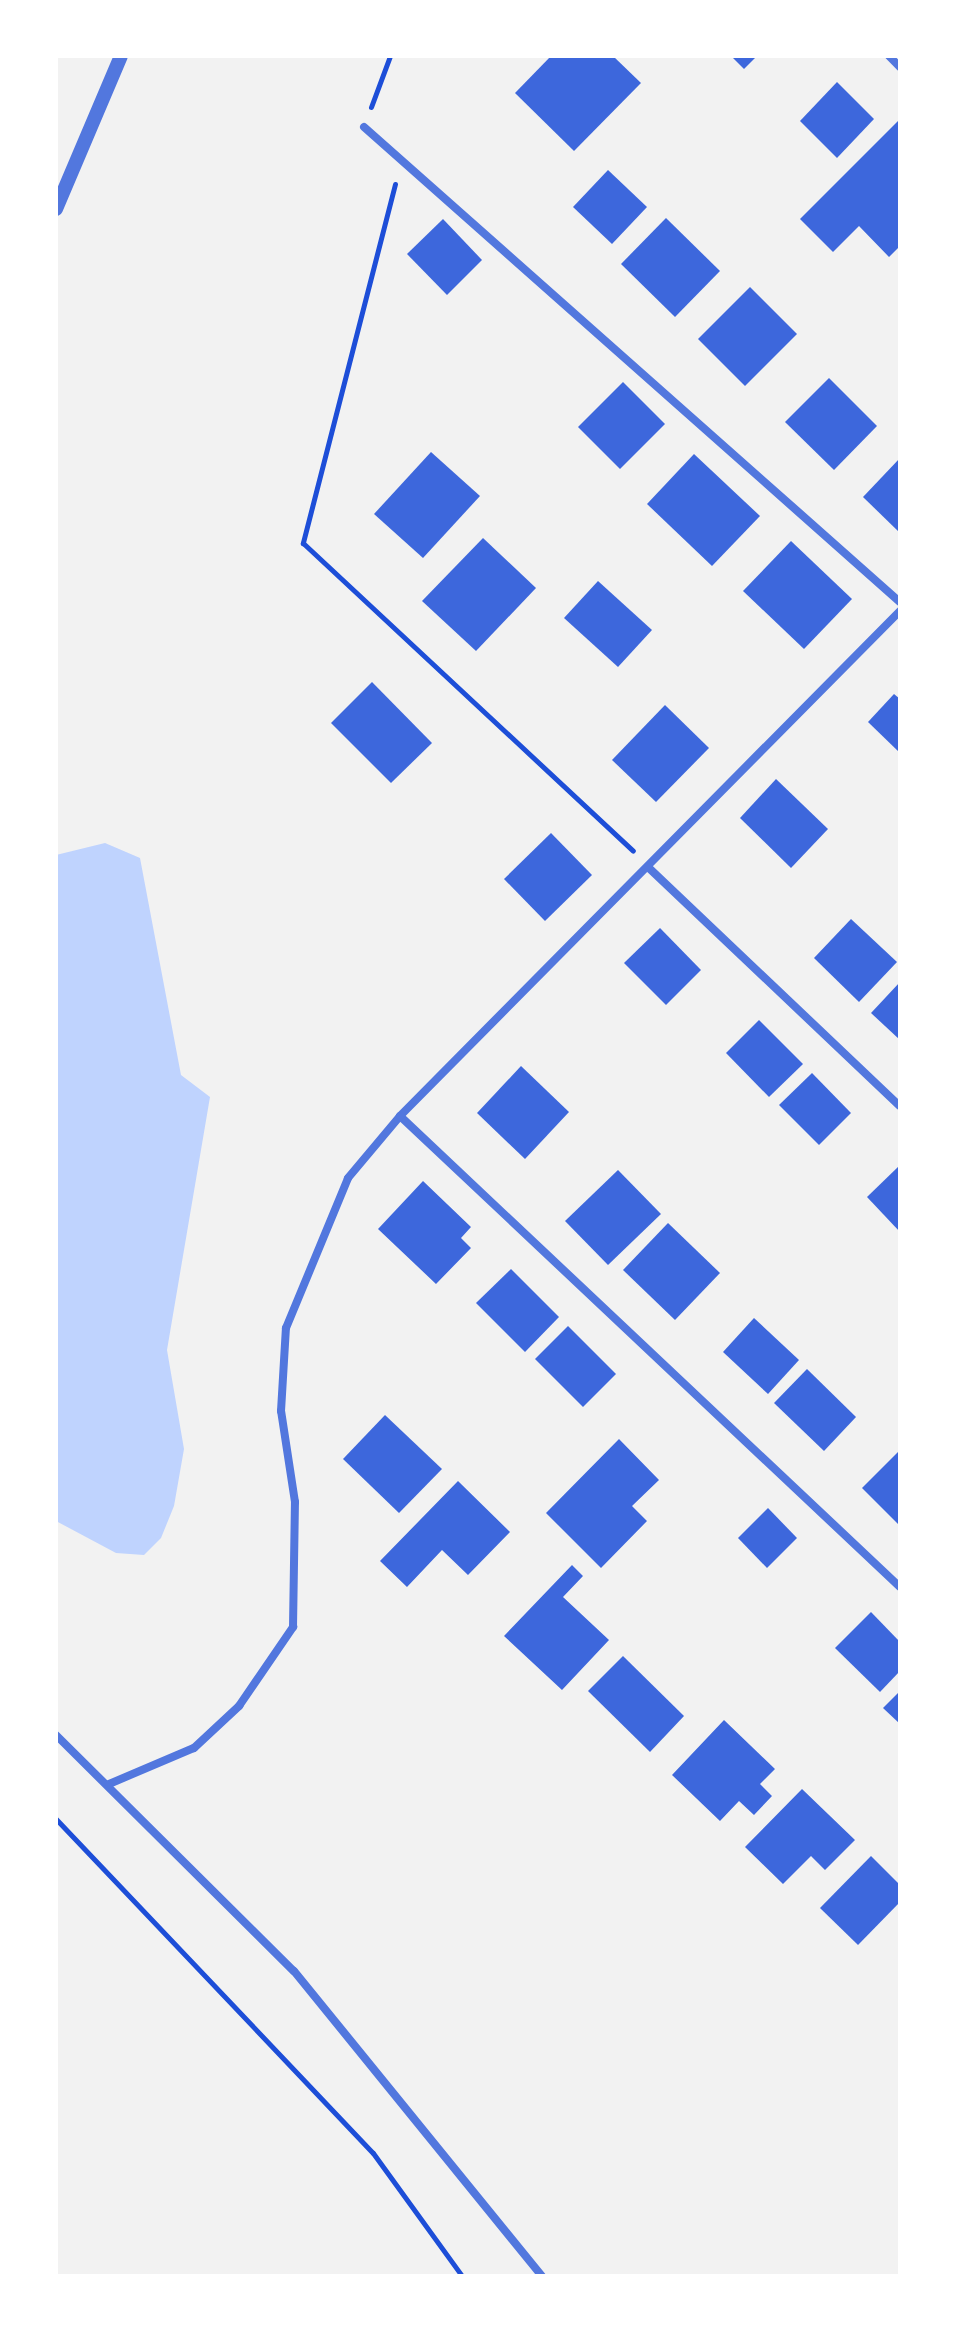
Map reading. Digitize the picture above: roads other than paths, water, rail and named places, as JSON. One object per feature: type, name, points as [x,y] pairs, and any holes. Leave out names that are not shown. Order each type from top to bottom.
[{"type":"street","points":[[56,209],[121,56]]},
{"type":"street","points":[[889,56],[900,67]]},
{"type":"street","points":[[364,127],[900,602]]},
{"type":"street","points":[[109,1784],[194,1748],[239,1706],[293,1627],[295,1502],[281,1411],[286,1328],[348,1178],[400,1116],[650,869],[900,611]]},
{"type":"street","points":[[650,869],[900,1106]]},
{"type":"street","points":[[400,1116],[900,1587]]},
{"type":"street","points":[[56,1735],[109,1784],[294,1971],[542,2276]]},
{"type":"water","points":[[105,843],[140,858],[181,1075],[210,1097],[167,1350],[184,1449],[174,1506],[161,1538],[144,1555],[116,1553],[56,1521],[56,855]]}]
